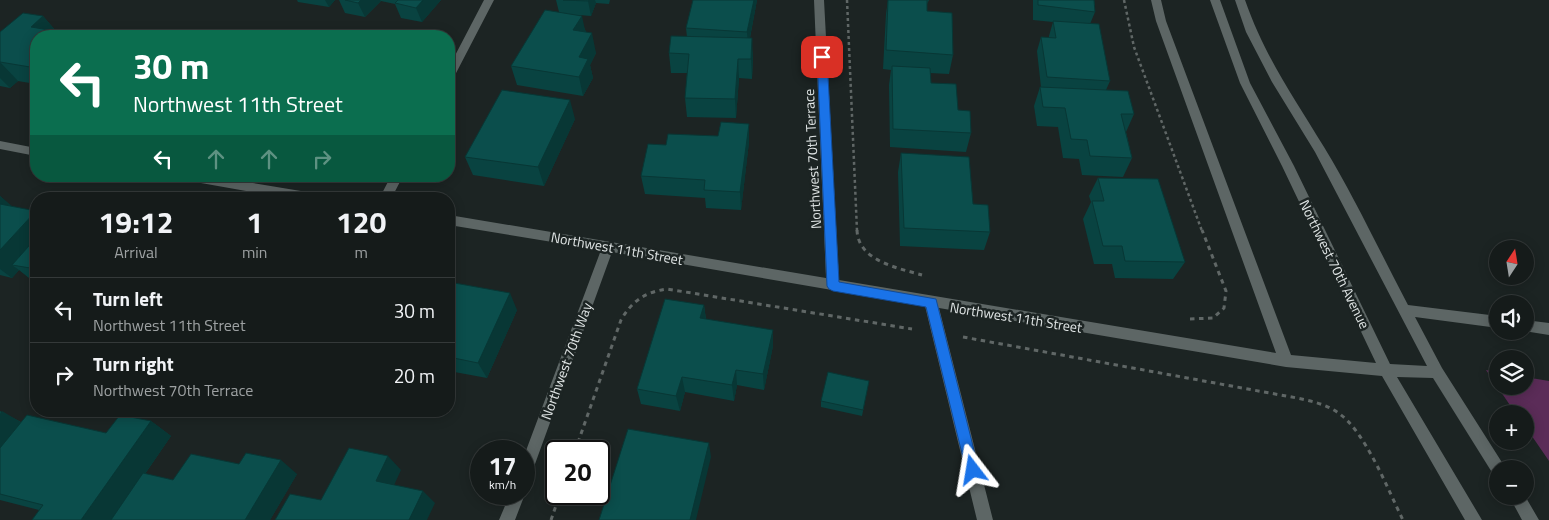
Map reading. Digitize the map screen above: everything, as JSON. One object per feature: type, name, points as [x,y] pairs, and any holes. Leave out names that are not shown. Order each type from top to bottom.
[{"type":"street","points":[[455,65],[489,0]]},
{"type":"street","name":"Northwest 70th Terrace","points":[[819,0],[833,286]]},
{"type":"street","points":[[1156,0],[1161,20],[1286,361]]},
{"type":"street","name":"Northwest 70th Avenue","points":[[1215,0],[1245,83],[1288,166],[1386,370],[1474,520]]},
{"type":"street","points":[[1240,0],[1251,32],[1277,82],[1320,150],[1437,372],[1492,460]]},
{"type":"street","points":[[0,146],[30,151]]},
{"type":"street","points":[[219,182],[278,192]]},
{"type":"street","name":"Northwest 11th Street","points":[[455,221],[931,303],[1286,361],[1386,370],[1437,372]]},
{"type":"street","name":"Northwest 70th Way","points":[[535,446],[608,246]]},
{"type":"street","points":[[931,303],[985,520]]},
{"type":"street","points":[[1405,310],[1489,321]]},
{"type":"street","points":[[1534,327],[1549,329]]},
{"type":"street","points":[[507,520],[513,505]]},
{"type":"street","points":[[1522,505],[1531,520]]},
{"type":"path","points":[[847,0],[857,239],[864,251],[878,263],[929,276]]},
{"type":"path","points":[[1124,0],[1134,47],[1202,233],[1226,291],[1224,308],[1213,318],[1189,320]]},
{"type":"path","points":[[550,520],[556,505]]},
{"type":"shaded area","points":[[1534,378],[1549,381],[1549,461],[1534,439],[1534,405],[1510,405],[1503,395],[1534,395]]},
{"type":"building","points":[[345,0],[361,0],[358,3]]},
{"type":"building","points":[[398,0],[423,0],[416,8],[395,3]]},
{"type":"building","points":[[693,0],[754,0],[747,32],[686,28]]},
{"type":"building","points":[[888,0],[927,0],[927,11],[952,13],[953,55],[886,50]]},
{"type":"building","points":[[1038,0],[1094,0],[1095,12],[1038,5]]},
{"type":"building","points":[[545,10],[582,16],[573,30],[592,33],[579,57],[588,59],[579,77],[511,66]]},
{"type":"building","points":[[23,13],[43,16],[31,27],[50,30],[30,30],[30,67],[0,62],[0,32]]},
{"type":"building","points":[[1053,21],[1099,24],[1110,81],[1047,77],[1041,37],[1056,38]]},
{"type":"building","points":[[671,36],[752,38],[751,59],[738,59],[735,99],[685,98],[689,54],[669,53]]},
{"type":"building","points":[[892,66],[930,68],[931,83],[956,84],[958,110],[970,111],[971,133],[893,129]]},
{"type":"building","points":[[1040,87],[1128,91],[1134,114],[1121,114],[1132,158],[1090,156],[1087,140],[1071,139],[1065,108],[1043,107]]},
{"type":"building","points":[[502,90],[570,100],[538,167],[465,157]]},
{"type":"building","points":[[721,122],[749,124],[740,192],[704,190],[705,180],[641,176],[648,144],[666,145],[668,134],[718,136]]},
{"type":"building","points":[[901,153],[969,157],[973,204],[988,205],[990,232],[904,228]]},
{"type":"building","points":[[1098,178],[1158,179],[1185,262],[1125,261],[1122,246],[1103,246],[1092,201],[1104,201]]},
{"type":"building","points":[[0,204],[30,210],[30,218],[0,250]]},
{"type":"building","points":[[30,245],[30,268],[12,265]]},
{"type":"building","points":[[455,283],[510,293],[478,363],[455,358]]},
{"type":"building","points":[[665,299],[704,305],[700,318],[773,330],[763,374],[736,370],[732,385],[682,377],[676,396],[637,389]]},
{"type":"building","points":[[828,372],[869,381],[863,410],[821,401]]},
{"type":"building","points":[[27,415],[106,433],[118,417],[151,421],[81,520],[32,520],[43,505],[0,494],[0,448]]},
{"type":"building","points":[[628,429],[709,443],[690,520],[599,520],[604,505],[610,505],[610,485]]},
{"type":"building","points":[[349,448],[388,456],[376,481],[423,491],[409,520],[275,520],[290,494],[321,500]]},
{"type":"building","points":[[246,453],[281,460],[245,520],[111,520],[143,473],[173,480],[191,454],[239,464]]},
{"type":"route","points":[[822,57],[833,286],[931,303],[973,470]]}]
